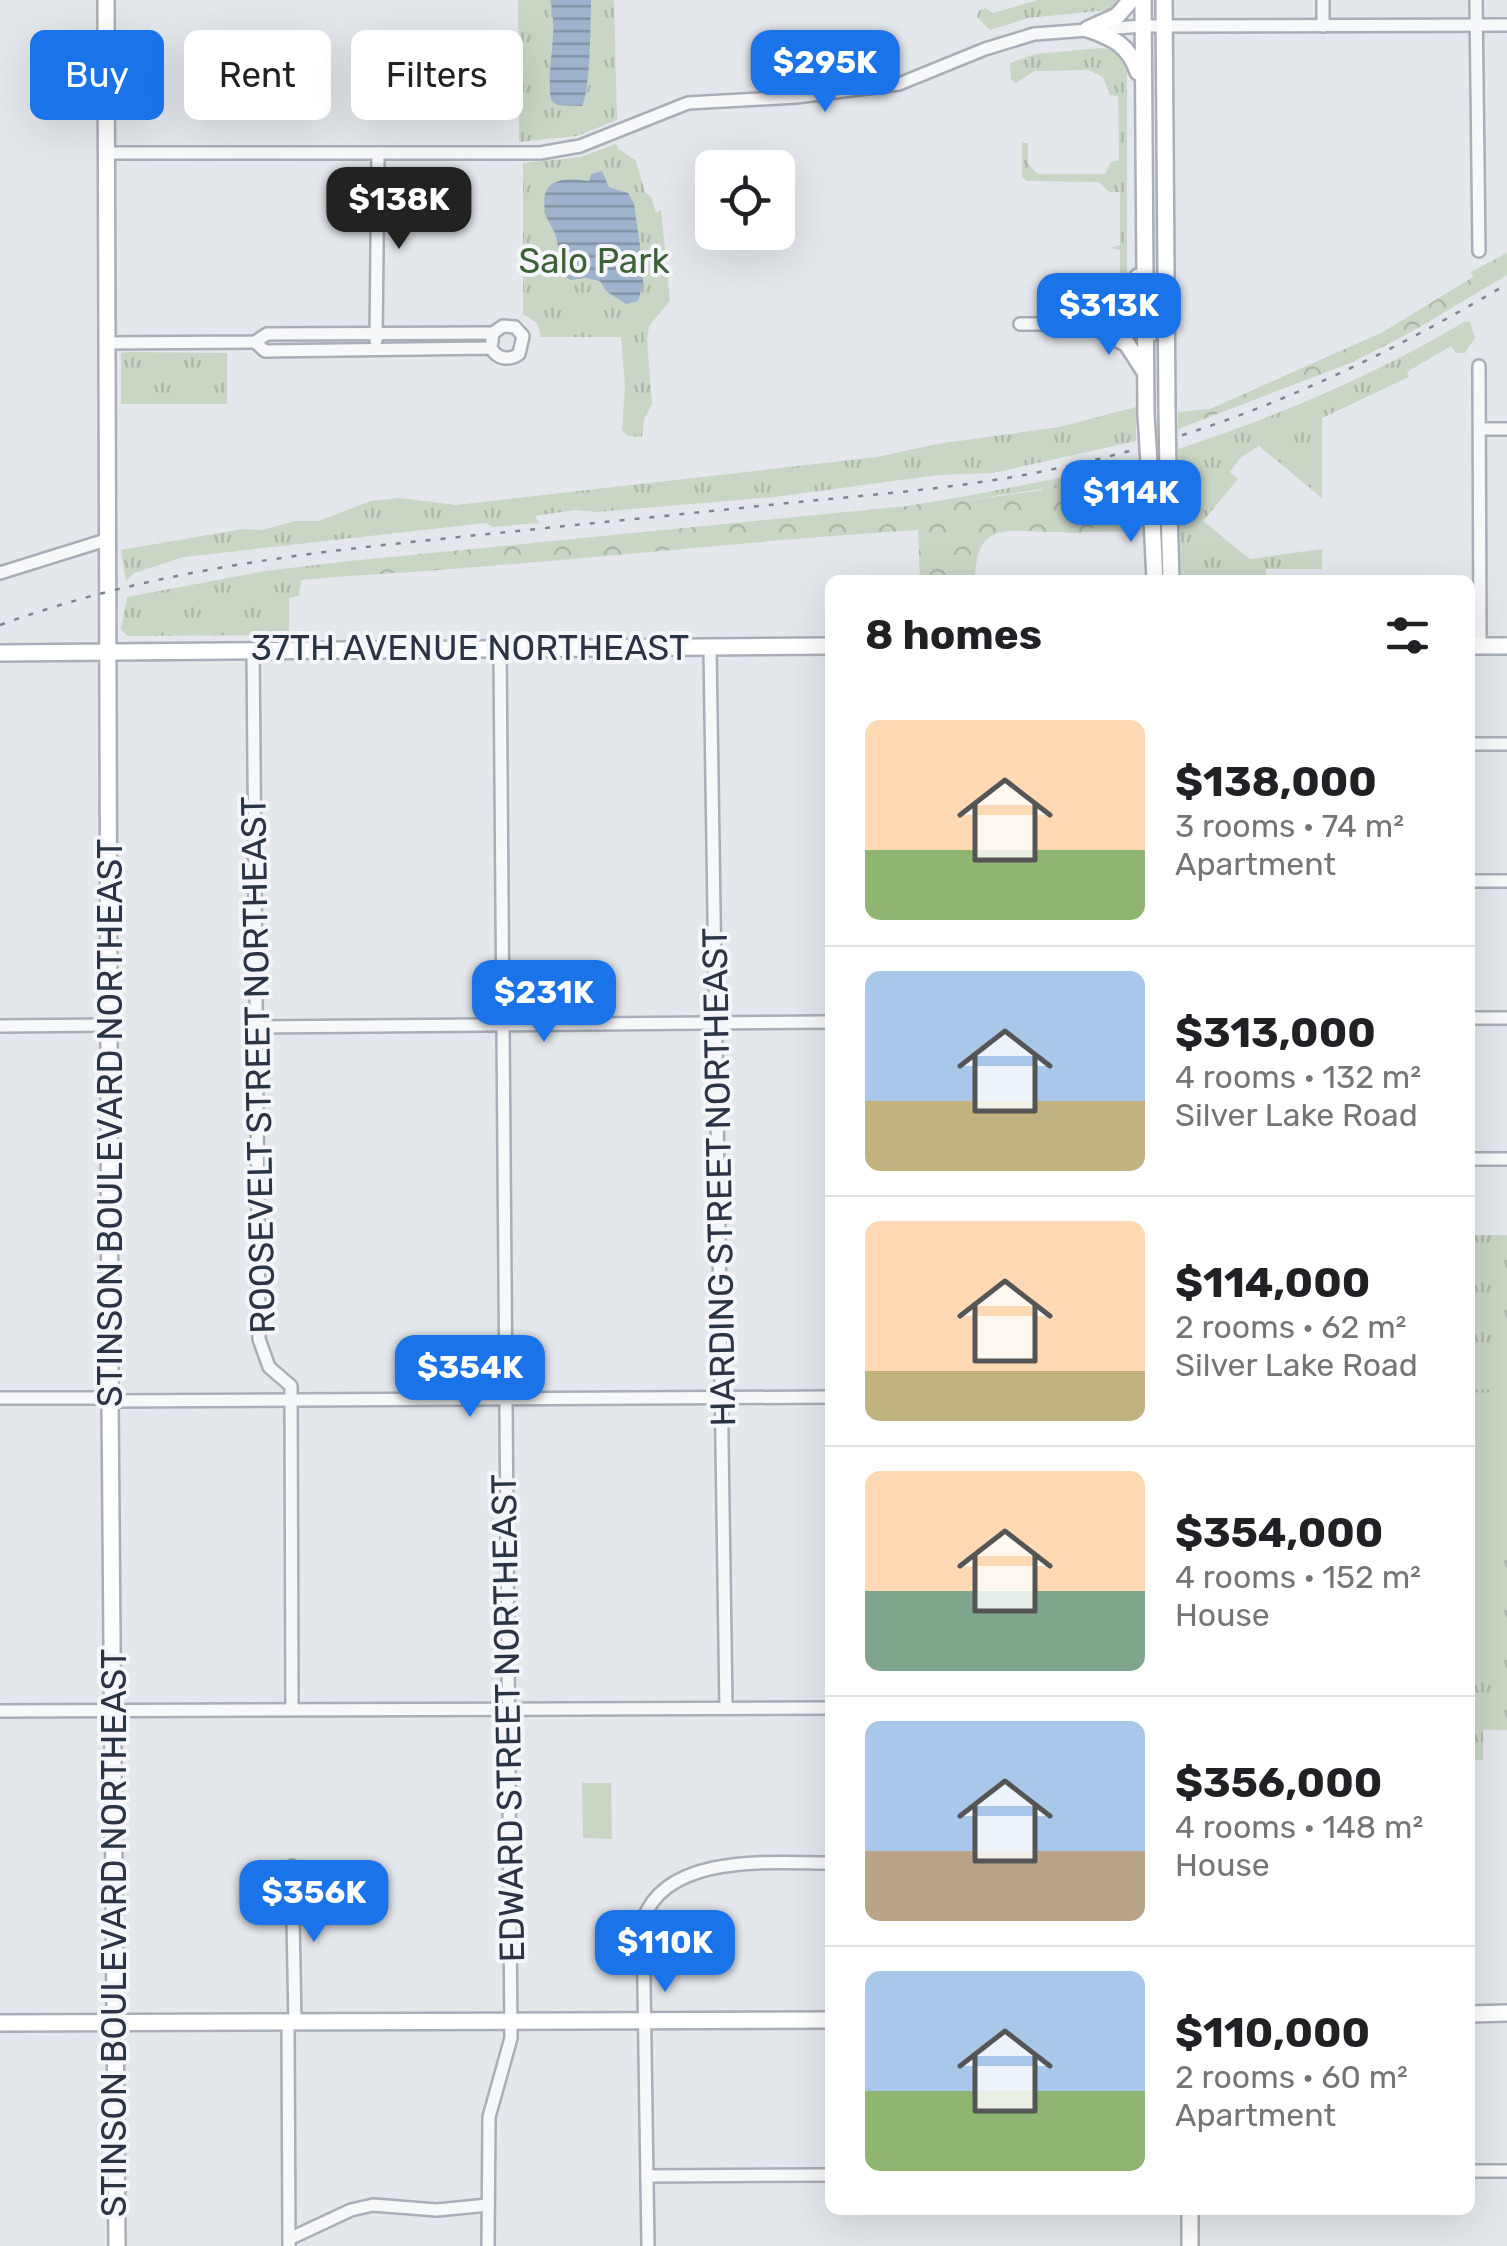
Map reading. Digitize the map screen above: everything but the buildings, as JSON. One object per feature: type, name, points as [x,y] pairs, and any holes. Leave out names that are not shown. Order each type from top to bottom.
[{"type":"street","name":"STINSON BOULEVARD NORTHEAST","points":[[106,0],[117,2246]]},
{"type":"street","points":[[1088,29],[1118,16],[1131,0]]},
{"type":"street","points":[[1143,0],[1145,373],[1155,575]]},
{"type":"street","points":[[1164,0],[1171,575]]},
{"type":"street","points":[[1322,0],[1323,26]]},
{"type":"street","points":[[1476,0],[1479,250]]},
{"type":"street","points":[[105,153],[540,153],[565,149],[688,103],[879,89],[912,81],[1018,38],[1143,26],[1507,25]]},
{"type":"street","points":[[1088,29],[1126,47],[1143,86]]},
{"type":"street","points":[[376,350],[378,153]]},
{"type":"street","points":[[1091,324],[1114,315],[1129,302],[1136,290],[1144,241]]},
{"type":"street","points":[[1020,324],[1129,324],[1156,338],[1166,357]]},
{"type":"street","points":[[1091,324],[1127,344],[1145,373]]},
{"type":"street","points":[[108,344],[255,342],[267,334],[493,332],[510,325],[520,332],[524,342],[519,354],[508,359],[491,348],[265,350],[255,342]]},
{"type":"street","points":[[491,348],[493,332]]},
{"type":"street","points":[[1479,366],[1475,646],[1507,646]]},
{"type":"street","points":[[1480,428],[1507,429]]},
{"type":"street","points":[[0,573],[109,538]]},
{"type":"street","name":"37TH AVENUE NORTHEAST","points":[[0,652],[825,646]]},
{"type":"street","name":"HARDING STREET NORTHEAST","points":[[710,647],[726,1708]]},
{"type":"street","name":"EDWARD STREET NORTHEAST","points":[[488,2246],[489,2117],[511,2038],[500,648]]},
{"type":"street","name":"ROOSEVELT STREET NORTHEAST","points":[[253,649],[259,1339],[268,1367],[291,1386],[290,1400]]},
{"type":"street","points":[[1475,744],[1507,744]]},
{"type":"street","points":[[1475,882],[1507,881]]},
{"type":"street","points":[[1475,1018],[1507,1018]]},
{"type":"street","points":[[258,1027],[825,1022]]},
{"type":"street","points":[[0,1026],[110,1025]]},
{"type":"street","points":[[1475,1159],[1507,1159]]},
{"type":"street","points":[[0,1398],[825,1397]]},
{"type":"street","points":[[290,1400],[292,1709]]},
{"type":"street","points":[[0,1711],[825,1708]]},
{"type":"street","points":[[648,2246],[644,1920],[648,1907],[703,1870],[721,1864],[825,1863]]},
{"type":"street","points":[[292,1866],[289,2243],[351,2210],[373,2205],[437,2210],[488,2205]]},
{"type":"street","points":[[1475,2014],[1507,2014]]},
{"type":"street","points":[[0,2022],[825,2020]]},
{"type":"street","points":[[1475,2171],[1507,2171]]},
{"type":"street","points":[[647,2176],[825,2174]]},
{"type":"street","points":[[1190,2215],[1190,2246]]},
{"type":"green space","name":"Salo Park","points":[[518,0],[614,0],[617,120],[577,136],[519,142],[519,120],[523,120],[523,30],[518,30]]},
{"type":"green space","points":[[1038,0],[1124,0],[1108,10],[1028,18],[990,30],[977,17],[985,8],[993,13]]},
{"type":"green space","points":[[1101,48],[1119,54],[1127,70],[1127,291],[1109,306],[1120,292],[1120,250],[1111,248],[1120,245],[1120,192],[1109,192],[1099,182],[1026,181],[1022,176],[1022,143],[1028,143],[1028,164],[1038,174],[1105,174],[1111,162],[1119,160],[1118,96],[1110,95],[1103,77],[1089,70],[1035,71],[1016,83],[1011,79],[1010,63],[1035,54]]},
{"type":"green space","name":"Salo Park","points":[[616,144],[636,161],[645,192],[656,212],[661,210],[670,301],[649,326],[652,404],[644,420],[642,437],[628,436],[622,430],[625,386],[621,337],[541,337],[537,323],[523,314],[523,163],[581,157]]},
{"type":"green space","points":[[1507,253],[1507,275],[1411,332],[1353,362],[1178,429],[1178,412],[1210,409],[1383,332],[1473,277],[1471,272]]},
{"type":"green space","points":[[1470,322],[1475,338],[1465,353],[1456,353],[1451,346],[1407,372],[1409,377],[1322,418],[1322,498],[1259,446],[1241,457],[1230,472],[1238,479],[1203,521],[1250,559],[1322,549],[1322,569],[1266,569],[1266,575],[1181,575],[1178,449],[1252,423]]},
{"type":"green space","points":[[121,353],[227,353],[227,404],[121,404]]},
{"type":"green space","points":[[1136,407],[1136,441],[993,473],[938,475],[774,497],[597,512],[575,510],[535,516],[539,523],[493,527],[486,523],[184,557],[134,573],[126,581],[121,550],[243,529],[261,530],[296,521],[318,521],[371,501],[400,498],[456,505],[877,457],[937,444],[1059,427]]},
{"type":"green space","points":[[1137,463],[1141,531],[1084,532],[1102,522],[1041,489],[961,501],[961,497]]},
{"type":"green space","points":[[1080,485],[1102,487],[1120,505],[1119,516],[1080,533],[999,533],[982,546],[976,575],[920,575],[918,530],[348,576],[347,570],[350,561],[907,506],[961,497],[962,501]]},
{"type":"green space","points":[[350,561],[348,576],[301,580],[299,596],[289,598],[289,635],[127,636],[121,629],[127,597],[265,571]]},
{"type":"green space","points":[[1475,1235],[1507,1235],[1507,1730],[1483,1730],[1483,1760],[1475,1760]]},
{"type":"green space","points":[[1475,1354],[1507,1355],[1507,1390],[1475,1389]]},
{"type":"green space","points":[[1507,1396],[1507,1546],[1475,1547],[1475,1398]]},
{"type":"green space","points":[[1475,1562],[1492,1563],[1500,1571],[1499,1669],[1475,1667]]},
{"type":"green space","points":[[582,1783],[611,1783],[612,1839],[583,1838]]},
{"type":"water","points":[[550,0],[591,0],[588,73],[582,106],[557,105],[551,100]]},
{"type":"water","points":[[602,171],[609,187],[628,193],[634,204],[643,283],[638,301],[626,304],[606,291],[600,281],[570,280],[564,275],[559,266],[556,237],[546,215],[545,194],[554,183],[570,179],[589,181],[591,174]]},
{"type":"railway","points":[[0,625],[156,580],[314,553],[939,488],[1094,460],[1277,401],[1393,347],[1507,284]]}]
